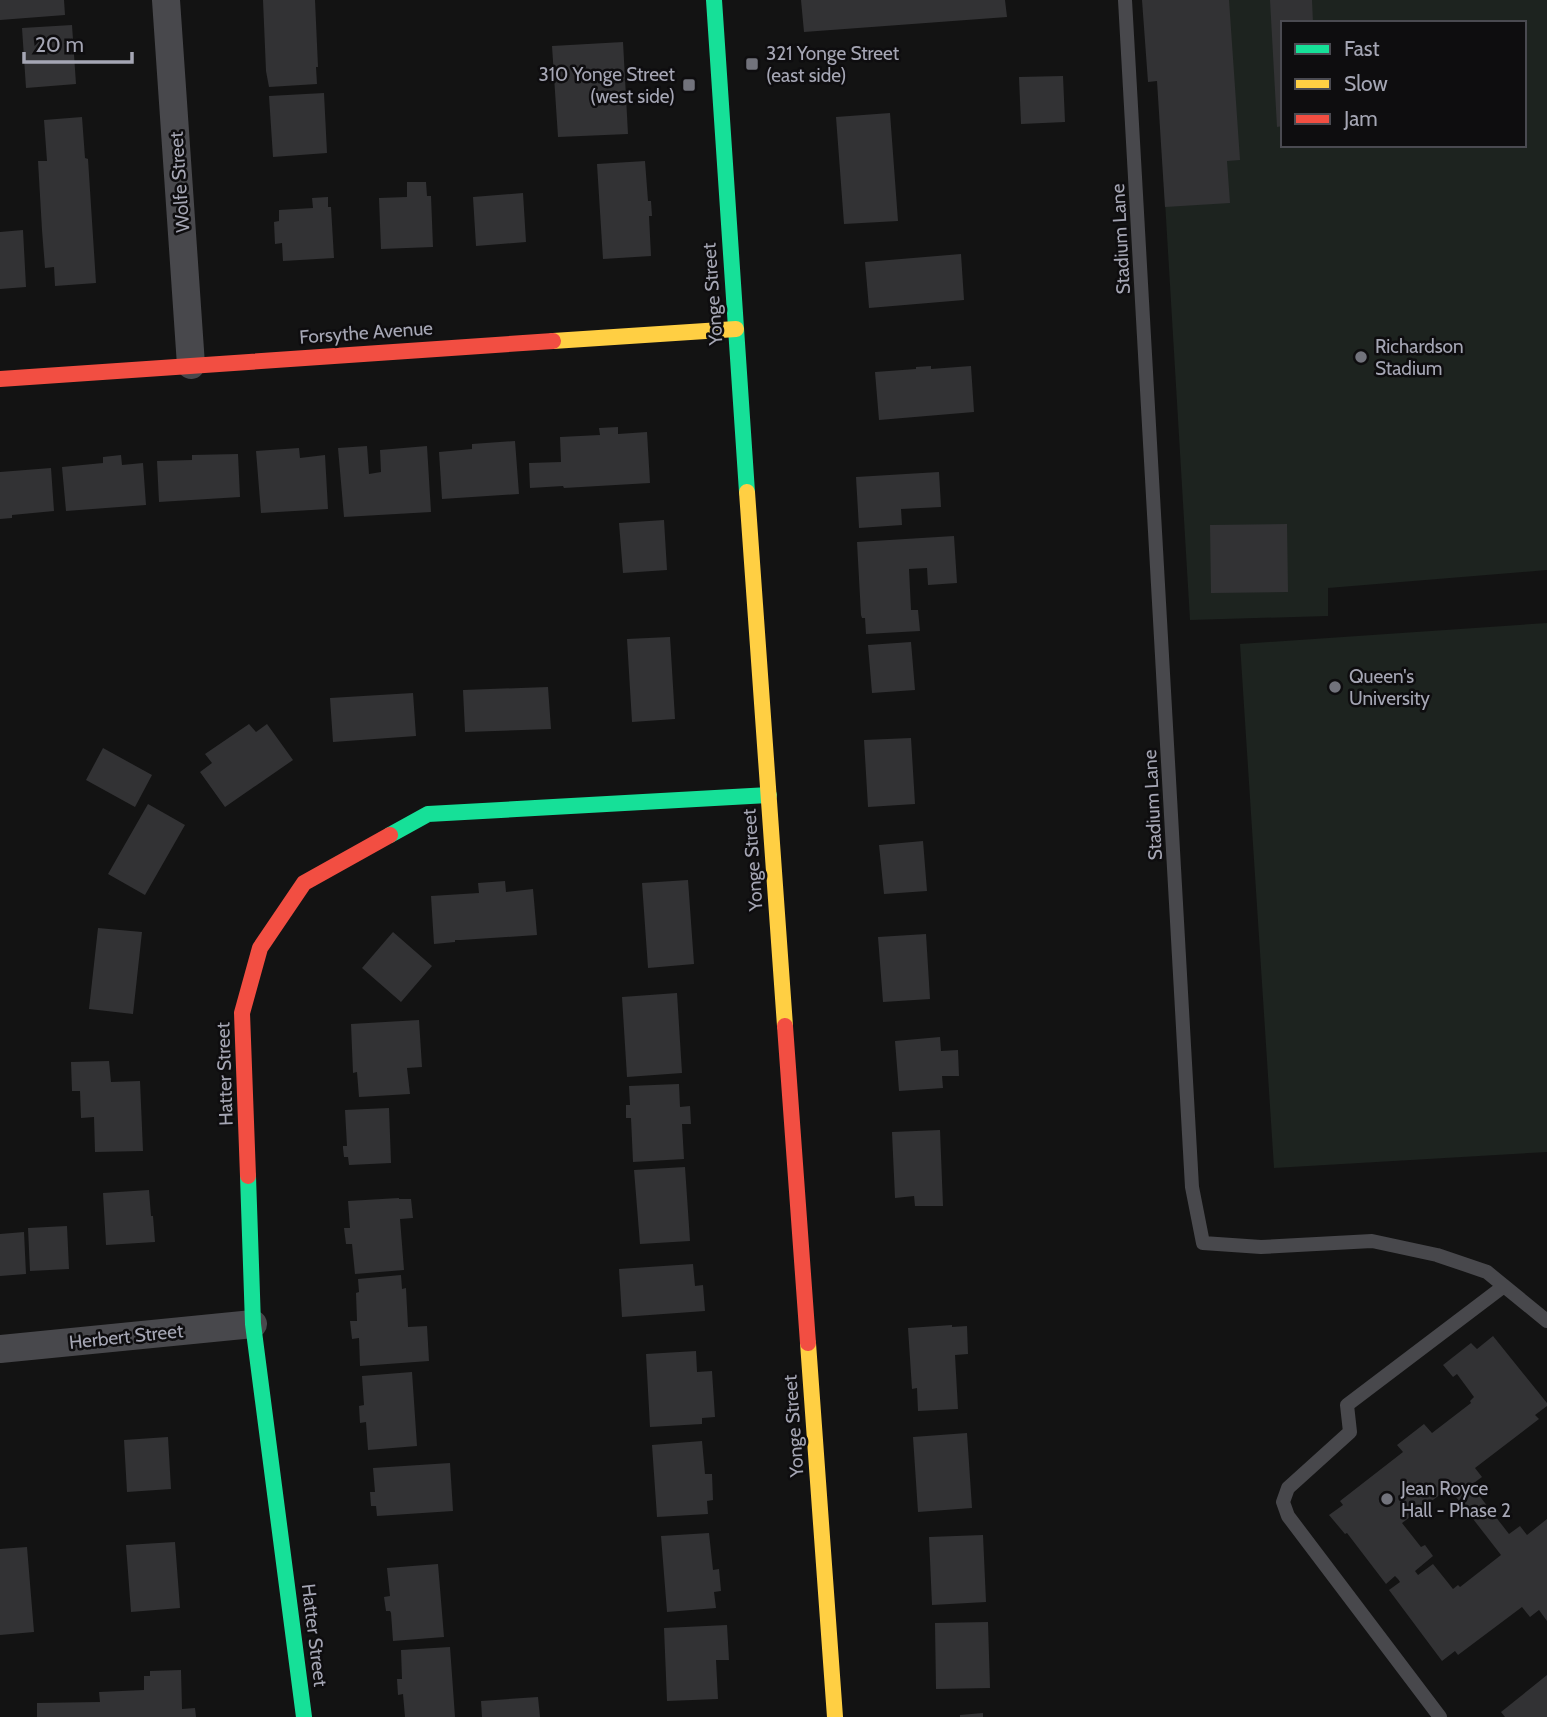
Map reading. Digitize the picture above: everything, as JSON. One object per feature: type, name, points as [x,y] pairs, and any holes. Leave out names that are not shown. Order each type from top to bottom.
[{"type":"street","name":"Wolfe Street","points":[[166,0],[191,365]]},
{"type":"street","name":"Yonge Street","points":[[714,0],[835,1717]]},
{"type":"street","name":"Forsythe Avenue","points":[[0,379],[736,329]]},
{"type":"street","name":"Hatter Street","points":[[304,1717],[253,1324],[243,1013],[260,948],[304,883],[428,814],[769,795]]},
{"type":"street","name":"Herbert Street","points":[[0,1349],[253,1324]]},
{"type":"lane","name":"Stadium Lane","points":[[1125,0],[1192,1187],[1203,1242],[1261,1247],[1372,1241],[1437,1255],[1487,1272],[1547,1321]]},
{"type":"lane","points":[[1440,1717],[1289,1516],[1283,1502],[1288,1488],[1350,1432],[1347,1405],[1504,1286]]},
{"type":"shaded area","name":"Richardson Stadium","points":[[1153,0],[1547,0],[1547,570],[1328,588],[1328,616],[1190,620]]},
{"type":"shaded area","points":[[1547,623],[1547,1152],[1274,1168],[1240,644]]},
{"type":"building","points":[[0,0],[64,0],[65,15],[0,20]]},
{"type":"building","points":[[263,0],[315,0],[317,84],[269,87]]},
{"type":"building","points":[[801,0],[1005,0],[1007,17],[804,32]]},
{"type":"building","points":[[1142,0],[1229,0],[1240,160],[1227,161],[1230,203],[1165,207],[1157,81],[1148,82]]},
{"type":"building","points":[[1270,0],[1312,0],[1313,21],[1281,21],[1281,126],[1277,127]]},
{"type":"building","points":[[72,25],[76,84],[26,88],[22,28]]},
{"type":"building","points":[[623,42],[628,134],[558,137],[552,46]]},
{"type":"building","points":[[1063,76],[1065,122],[1021,124],[1019,77]]},
{"type":"building","points":[[324,93],[327,153],[273,157],[269,96]]},
{"type":"building","points":[[890,113],[898,221],[844,224],[836,117]]},
{"type":"building","points":[[82,117],[85,158],[88,159],[96,283],[55,286],[54,267],[45,268],[42,230],[38,161],[47,161],[44,120]]},
{"type":"building","points":[[645,161],[652,216],[649,216],[651,256],[603,259],[597,164]]},
{"type":"building","points":[[407,182],[426,182],[427,196],[431,196],[433,247],[381,249],[379,198],[407,197]]},
{"type":"building","points":[[523,193],[526,242],[476,246],[473,197]]},
{"type":"building","points":[[328,197],[334,258],[283,261],[282,243],[275,244],[274,222],[279,221],[279,210],[313,208],[312,198]]},
{"type":"building","points":[[23,230],[26,287],[0,289],[0,232]]},
{"type":"building","points":[[961,254],[964,300],[869,308],[865,262]]},
{"type":"building","points":[[931,366],[931,369],[971,366],[974,412],[879,420],[875,372]]},
{"type":"building","points":[[618,427],[618,434],[647,432],[650,483],[530,488],[529,463],[561,462],[560,437],[600,435],[599,428]]},
{"type":"building","points":[[515,441],[519,494],[442,499],[439,452],[472,449],[472,444]]},
{"type":"building","points":[[367,446],[369,474],[381,472],[380,450],[427,446],[431,512],[344,517],[338,448]]},
{"type":"building","points":[[299,448],[300,458],[325,455],[328,509],[261,513],[256,451]]},
{"type":"building","points":[[238,454],[240,497],[159,502],[157,461],[192,460],[192,455]]},
{"type":"building","points":[[121,455],[122,465],[143,463],[146,505],[66,511],[62,467],[103,463],[103,457]]},
{"type":"building","points":[[51,468],[54,511],[12,515],[12,518],[0,519],[0,472]]},
{"type":"building","points":[[939,472],[941,507],[901,509],[902,525],[859,528],[856,477]]},
{"type":"building","points":[[664,520],[667,570],[623,573],[619,523]]},
{"type":"building","points":[[1287,524],[1288,592],[1211,593],[1210,525]]},
{"type":"building","points":[[954,536],[957,583],[928,585],[927,568],[909,569],[911,610],[918,610],[920,631],[866,634],[865,618],[861,615],[857,542]]},
{"type":"building","points":[[670,637],[675,719],[632,722],[627,639]]},
{"type":"building","points":[[911,642],[915,690],[872,693],[868,645]]},
{"type":"building","points":[[548,687],[551,729],[465,732],[463,690]]},
{"type":"building","points":[[413,693],[416,736],[333,742],[330,698]]},
{"type":"building","points":[[249,724],[256,732],[267,724],[293,760],[225,807],[200,772],[212,763],[205,754]]},
{"type":"building","points":[[911,738],[915,804],[868,807],[864,740]]},
{"type":"building","points":[[103,748],[152,775],[135,807],[86,780]]},
{"type":"building","points":[[148,804],[185,825],[145,895],[108,874]]},
{"type":"building","points":[[923,841],[927,891],[884,894],[879,845]]},
{"type":"building","points":[[688,880],[694,964],[648,968],[642,883]]},
{"type":"building","points":[[505,881],[506,892],[533,889],[537,935],[455,940],[434,944],[431,896],[479,893],[478,883]]},
{"type":"building","points":[[98,928],[142,932],[133,1014],[89,1009]]},
{"type":"building","points":[[393,932],[432,966],[401,1002],[362,968]]},
{"type":"building","points":[[926,934],[930,999],[883,1002],[878,937]]},
{"type":"building","points":[[677,993],[682,1073],[627,1077],[622,997]]},
{"type":"building","points":[[419,1020],[422,1067],[407,1068],[410,1094],[359,1097],[357,1072],[353,1073],[351,1024]]},
{"type":"building","points":[[940,1037],[941,1051],[958,1050],[959,1076],[942,1076],[943,1088],[899,1091],[895,1041]]},
{"type":"building","points":[[109,1061],[111,1082],[140,1081],[143,1151],[95,1152],[94,1117],[81,1118],[80,1091],[72,1091],[71,1062]]},
{"type":"building","points":[[679,1084],[680,1107],[690,1106],[691,1124],[682,1124],[684,1159],[633,1162],[631,1118],[626,1118],[626,1105],[630,1105],[629,1086]]},
{"type":"building","points":[[389,1108],[391,1163],[349,1165],[343,1148],[347,1146],[345,1110]]},
{"type":"building","points":[[940,1130],[943,1206],[915,1206],[914,1196],[895,1198],[892,1132]]},
{"type":"building","points":[[685,1167],[690,1241],[640,1244],[634,1170]]},
{"type":"building","points":[[149,1190],[155,1242],[106,1245],[103,1193]]},
{"type":"building","points":[[411,1199],[413,1218],[400,1219],[404,1270],[355,1274],[352,1244],[346,1244],[344,1228],[350,1228],[348,1201]]},
{"type":"building","points":[[67,1226],[69,1269],[30,1271],[28,1228]]},
{"type":"building","points":[[24,1232],[26,1274],[0,1276],[0,1234]]},
{"type":"building","points":[[693,1264],[695,1286],[703,1285],[705,1311],[622,1317],[619,1269]]},
{"type":"building","points":[[401,1275],[402,1289],[406,1288],[408,1327],[427,1326],[429,1361],[360,1366],[359,1338],[352,1339],[350,1321],[357,1321],[358,1279]]},
{"type":"building","points":[[967,1326],[968,1354],[955,1355],[958,1409],[918,1411],[917,1388],[912,1389],[908,1328]]},
{"type":"building","name":"Jean Royce Hall - Phase 2","points":[[1493,1336],[1547,1403],[1547,1406],[1535,1415],[1539,1419],[1475,1468],[1482,1477],[1471,1485],[1509,1534],[1520,1526],[1527,1535],[1547,1519],[1547,1621],[1539,1610],[1530,1617],[1522,1607],[1458,1655],[1455,1651],[1442,1661],[1389,1590],[1400,1582],[1398,1579],[1395,1576],[1386,1584],[1347,1533],[1345,1534],[1329,1515],[1343,1505],[1340,1501],[1403,1452],[1397,1445],[1424,1424],[1432,1433],[1471,1403],[1474,1397],[1457,1374],[1453,1377],[1443,1365],[1471,1343],[1477,1349]],"holes":[[[1449,1488],[1501,1555],[1460,1587],[1458,1585],[1453,1589],[1433,1564],[1418,1575],[1415,1571],[1433,1556],[1425,1545],[1421,1547],[1402,1523]]]},
{"type":"building","points":[[696,1351],[697,1372],[712,1371],[715,1417],[702,1418],[702,1424],[650,1427],[646,1354]]},
{"type":"building","points":[[412,1372],[417,1446],[368,1450],[366,1422],[360,1423],[359,1406],[364,1405],[362,1376]]},
{"type":"building","points":[[967,1433],[972,1508],[918,1512],[913,1437]]},
{"type":"building","points":[[168,1437],[171,1489],[127,1492],[124,1440]]},
{"type":"building","points":[[702,1441],[705,1474],[712,1474],[713,1500],[707,1501],[708,1514],[657,1517],[652,1445]]},
{"type":"building","points":[[450,1463],[453,1511],[377,1516],[376,1506],[371,1506],[370,1492],[375,1492],[373,1468]]},
{"type":"building","points":[[709,1533],[713,1570],[719,1569],[721,1591],[714,1592],[716,1608],[667,1612],[661,1536]]},
{"type":"building","points":[[983,1535],[986,1602],[932,1605],[929,1537]]},
{"type":"building","points":[[175,1542],[180,1608],[131,1612],[126,1545]]},
{"type":"building","points":[[27,1547],[34,1632],[0,1635],[0,1549]]},
{"type":"building","points":[[438,1564],[444,1637],[393,1641],[391,1613],[386,1611],[384,1597],[390,1596],[387,1568]]},
{"type":"building","points":[[988,1622],[990,1688],[936,1689],[935,1623]]},
{"type":"building","points":[[727,1625],[729,1660],[716,1660],[718,1699],[667,1701],[664,1628]]},
{"type":"building","points":[[450,1647],[455,1717],[405,1717],[403,1694],[398,1695],[397,1679],[402,1679],[401,1650]]},
{"type":"building","points":[[181,1670],[182,1709],[195,1708],[196,1717],[37,1717],[37,1703],[100,1702],[99,1692],[144,1690],[144,1676],[150,1676],[150,1671]]},
{"type":"building","points":[[1547,1675],[1547,1717],[1505,1717],[1501,1712]]},
{"type":"building","points":[[538,1697],[540,1717],[482,1717],[481,1701]]},
{"type":"building","points":[[983,1713],[983,1717],[960,1717],[960,1715]]},
{"type":"traffic: fast","points":[[714,0],[747,492]]},
{"type":"traffic: fast","points":[[390,835],[428,814],[769,795]]},
{"type":"traffic: fast","points":[[248,1176],[253,1324],[304,1717]]},
{"type":"traffic: slow","points":[[553,341],[736,329]]},
{"type":"traffic: slow","points":[[747,492],[785,1026]]},
{"type":"traffic: slow","points":[[808,1343],[835,1717]]},
{"type":"traffic: jam","points":[[0,379],[553,341]]},
{"type":"traffic: jam","points":[[248,1176],[242,1013],[260,948],[304,883],[390,835]]},
{"type":"traffic: jam","points":[[785,1026],[808,1343]]},
{"type":"place","name":"321 Yonge Street (east side)","points":[[752,64]]},
{"type":"place","name":"310 Yonge Street (west side)","points":[[689,85]]},
{"type":"place","name":"Richardson Stadium","points":[[1361,357]]},
{"type":"place","name":"Queen's University","points":[[1335,687]]},
{"type":"place","name":"Jean Royce Hall - Phase 2","points":[[1387,1499]]}]
